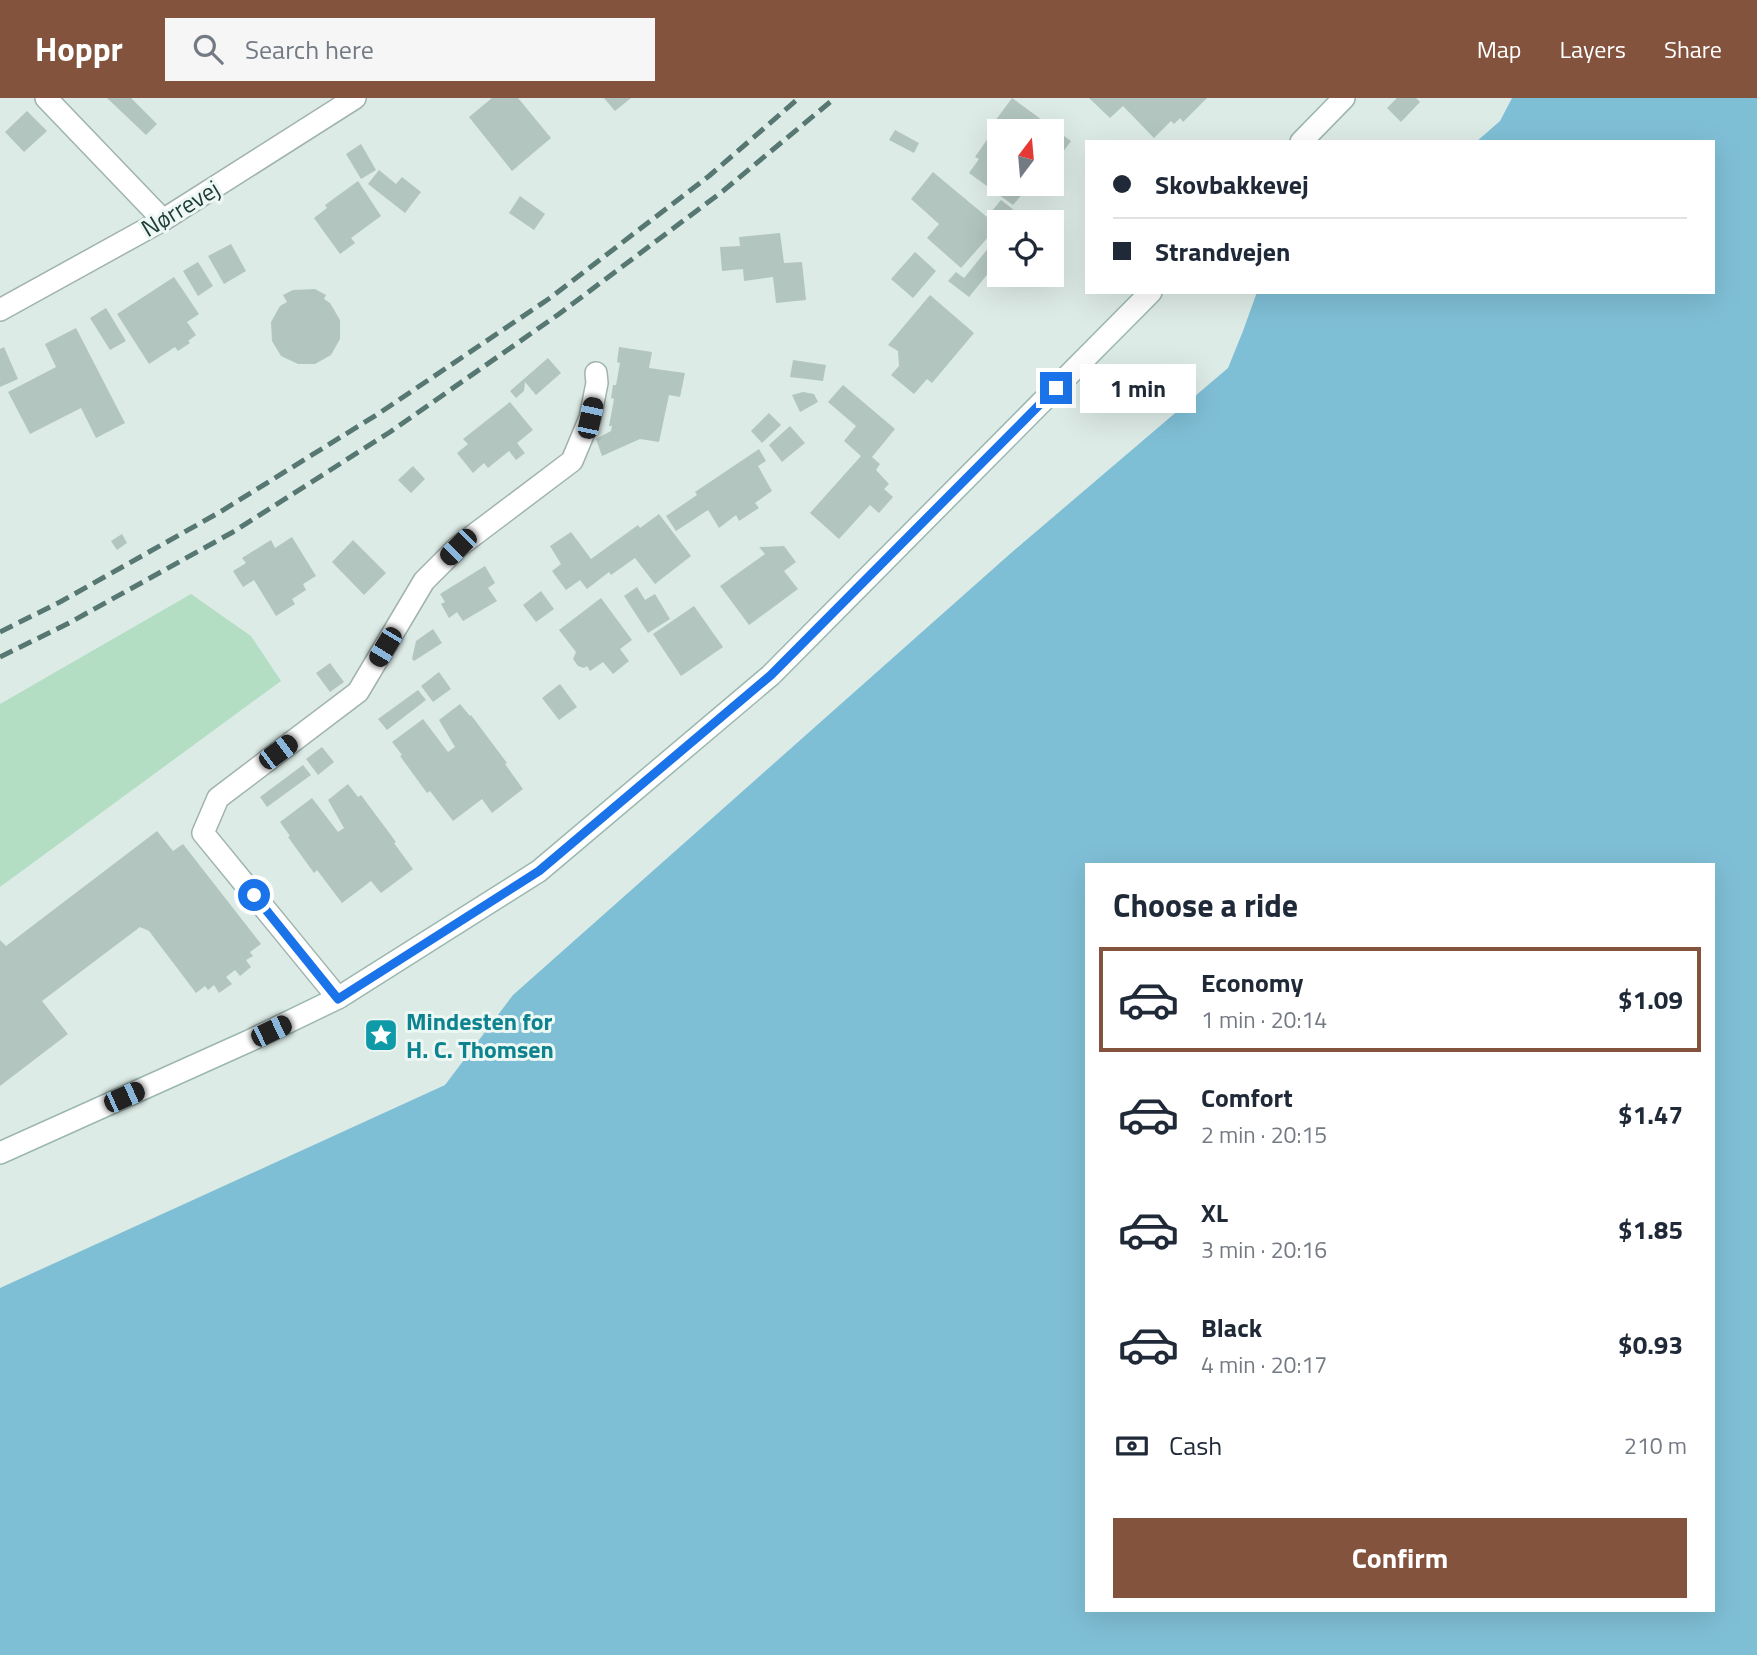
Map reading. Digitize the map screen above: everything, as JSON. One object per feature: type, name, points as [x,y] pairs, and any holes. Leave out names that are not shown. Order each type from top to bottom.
[{"type":"main road","points":[[46,98],[163,220]]},
{"type":"main road","name":"Nørrevej","points":[[0,310],[163,220],[355,98]]},
{"type":"main road","points":[[1303,140],[1344,98]]},
{"type":"main road","points":[[0,1153],[338,999],[539,871],[771,675],[1149,294]]},
{"type":"main road","points":[[338,999],[204,833],[218,798],[358,692],[433,572],[458,547],[572,461],[590,418],[597,383],[596,373]]},
{"type":"green space","points":[[191,594],[251,636],[281,681],[0,887],[0,704]]},
{"type":"water","points":[[1512,98],[1757,98],[1757,1655],[0,1655],[0,1288],[445,1085],[513,995],[1011,553],[1228,368],[1256,294],[1715,294],[1715,140],[1478,140],[1500,121]]},
{"type":"building","points":[[107,98],[131,98],[157,124],[146,135]]},
{"type":"building","points":[[492,98],[518,98],[551,138],[512,171],[469,117]]},
{"type":"building","points":[[604,98],[631,98],[615,111]]},
{"type":"building","points":[[1012,98],[1041,119],[997,119]]},
{"type":"building","points":[[1089,98],[1207,98],[1183,122],[1180,118],[1174,124],[1171,121],[1154,138],[1123,106],[1110,118]]},
{"type":"building","points":[[1397,98],[1416,98],[1420,102],[1401,122],[1387,108]]},
{"type":"building","points":[[27,111],[47,131],[24,152],[5,132]]},
{"type":"building","points":[[895,130],[919,143],[914,153],[889,140]]},
{"type":"building","points":[[1064,136],[1071,141],[1064,151]]},
{"type":"building","points":[[987,140],[987,186],[969,173],[979,159],[975,157]]},
{"type":"building","points":[[361,144],[376,170],[361,179],[346,154]]},
{"type":"building","points":[[379,170],[396,184],[402,177],[421,192],[405,213],[368,184]]},
{"type":"building","points":[[933,172],[987,217],[987,238],[961,268],[927,238],[939,224],[911,199]]},
{"type":"building","points":[[358,181],[381,216],[351,238],[355,243],[340,254],[314,218],[327,208],[325,205]]},
{"type":"building","points":[[520,196],[545,214],[534,230],[509,213]]},
{"type":"building","points":[[1001,196],[1021,196],[1013,205]]},
{"type":"building","points":[[1001,200],[1014,210],[993,210]]},
{"type":"building","points":[[780,233],[784,263],[802,262],[806,300],[776,303],[773,277],[744,281],[743,269],[722,271],[720,247],[740,246],[739,237]]},
{"type":"building","points":[[231,244],[246,271],[224,284],[208,256]]},
{"type":"building","points":[[987,250],[987,275],[969,297],[948,281],[956,272],[964,278]]},
{"type":"building","points":[[915,252],[936,271],[913,298],[891,279]]},
{"type":"building","points":[[198,262],[213,286],[198,296],[183,271]]},
{"type":"building","points":[[174,277],[199,314],[187,322],[196,335],[178,351],[175,347],[149,364],[117,314]]},
{"type":"building","points":[[315,289],[326,295],[324,299],[330,303],[340,320],[340,339],[331,355],[315,364],[298,364],[281,356],[272,341],[271,322],[280,306],[287,302],[283,295],[293,290]]},
{"type":"building","points":[[930,295],[974,333],[932,383],[927,379],[914,394],[891,375],[899,366],[898,351],[888,345]]},
{"type":"building","points":[[106,308],[126,341],[110,350],[90,318]]},
{"type":"building","points":[[76,328],[125,423],[96,438],[81,408],[30,434],[8,392],[56,367],[45,344]]},
{"type":"building","points":[[4,347],[18,379],[0,387],[0,349]]},
{"type":"building","points":[[619,347],[652,352],[649,368],[685,373],[680,397],[669,395],[659,442],[640,439],[602,456],[596,439],[611,431],[612,426],[609,426],[614,399],[611,398],[620,363],[617,362]]},
{"type":"building","points":[[548,358],[561,373],[536,395],[525,382],[524,391],[516,398],[510,391]]},
{"type":"building","points":[[793,360],[826,365],[823,381],[790,377]]},
{"type":"building","points":[[843,385],[895,429],[872,457],[880,464],[876,470],[889,484],[884,489],[893,497],[879,513],[870,505],[839,539],[810,513],[861,456],[844,441],[856,426],[828,402]]},
{"type":"building","points":[[803,392],[814,394],[818,402],[800,412],[792,395]]},
{"type":"building","points":[[510,402],[533,430],[517,443],[525,453],[516,460],[509,451],[488,468],[484,463],[473,473],[457,453],[468,444],[463,439]]},
{"type":"building","points":[[769,413],[781,425],[762,443],[751,431]]},
{"type":"building","points":[[790,426],[805,443],[782,462],[769,445]]},
{"type":"building","points":[[759,449],[766,461],[758,466],[772,491],[755,503],[759,508],[739,521],[736,515],[719,528],[708,510],[676,531],[666,516],[697,495],[695,492]]},
{"type":"building","points":[[413,466],[425,479],[411,493],[398,480]]},
{"type":"building","points":[[659,514],[691,556],[655,584],[635,558],[611,575],[609,572],[587,589],[580,580],[566,590],[552,571],[561,564],[550,546],[571,532],[591,559],[638,525],[640,528]]},
{"type":"building","points":[[122,534],[127,543],[117,550],[111,541]]},
{"type":"building","points":[[292,537],[316,576],[303,584],[306,590],[292,599],[295,604],[276,616],[254,580],[243,587],[233,571],[246,563],[242,558],[271,540],[275,548]]},
{"type":"building","points":[[353,540],[386,573],[364,595],[332,562]]},
{"type":"building","points":[[784,546],[796,562],[784,571],[798,589],[749,625],[720,586],[765,554],[759,547]]},
{"type":"building","points":[[485,566],[495,583],[488,588],[497,601],[463,621],[457,612],[449,618],[441,604],[445,602],[440,594]]},
{"type":"building","points":[[637,587],[645,600],[655,594],[670,619],[648,633],[624,596]]},
{"type":"building","points":[[541,591],[554,609],[536,622],[523,605]]},
{"type":"building","points":[[601,598],[632,640],[620,649],[629,661],[613,674],[603,662],[590,671],[587,666],[578,666],[573,659],[576,652],[559,630]]},
{"type":"building","points":[[694,606],[723,647],[681,676],[653,634]]},
{"type":"building","points":[[433,629],[442,643],[414,661],[412,659],[416,641]]},
{"type":"building","points":[[330,663],[344,682],[330,692],[316,673]]},
{"type":"building","points":[[439,672],[451,689],[433,702],[421,686]]},
{"type":"building","points":[[560,684],[577,707],[559,720],[542,698]]},
{"type":"building","points":[[418,690],[426,700],[387,730],[378,719]]},
{"type":"building","points":[[460,704],[507,763],[505,764],[523,789],[492,813],[482,799],[453,821],[430,791],[427,793],[392,742],[423,719],[448,752],[455,747],[439,720]]},
{"type":"building","points":[[322,747],[334,762],[318,775],[306,759]]},
{"type":"building","points":[[303,765],[311,775],[267,807],[260,797]]},
{"type":"building","points":[[348,784],[358,797],[361,795],[413,869],[381,893],[371,881],[342,903],[317,870],[314,873],[280,822],[312,798],[338,832],[344,828],[328,800]]},
{"type":"building","points":[[157,831],[173,851],[183,844],[261,944],[250,952],[253,956],[246,960],[251,967],[240,976],[235,970],[226,977],[232,984],[219,993],[214,985],[208,990],[205,986],[196,993],[149,931],[140,927],[42,1001],[68,1034],[0,1086],[0,940],[6,946]]},
{"type":"railway","points":[[0,632],[60,602],[220,512],[378,414],[550,298],[709,176],[799,98]]},
{"type":"railway","points":[[0,657],[69,623],[233,532],[390,432],[559,314],[723,191],[835,98]]},
{"type":"place","name":"Mindesten for H. C. Thomsen","points":[[381,1035]]},
{"type":"route","points":[[254,895],[338,999],[539,871],[771,675],[1056,388]]}]
